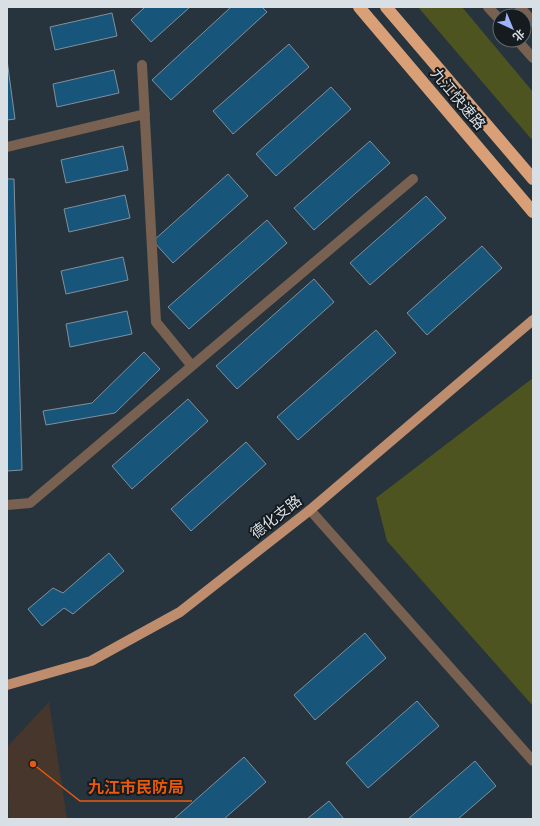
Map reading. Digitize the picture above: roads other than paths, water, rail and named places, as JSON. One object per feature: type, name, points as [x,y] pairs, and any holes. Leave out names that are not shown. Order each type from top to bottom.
[{"type":"highway","name":"九江快速路","points":[[359,7],[533,212]]},
{"type":"highway","name":"九江快速路","points":[[386,7],[533,180]]},
{"type":"main road","name":"德化支路","points":[[7,685],[91,661],[180,612],[310,510],[533,320]]},
{"type":"street","points":[[520,7],[533,22]]},
{"type":"street","points":[[524,48],[533,58]]},
{"type":"street","points":[[142,65],[156,322],[192,366]]},
{"type":"street","points":[[7,147],[145,114]]},
{"type":"street","points":[[7,505],[30,503],[413,179]]},
{"type":"street","points":[[310,510],[533,761]]},
{"type":"place","name":"九江市民防局","points":[[33,764]]}]
